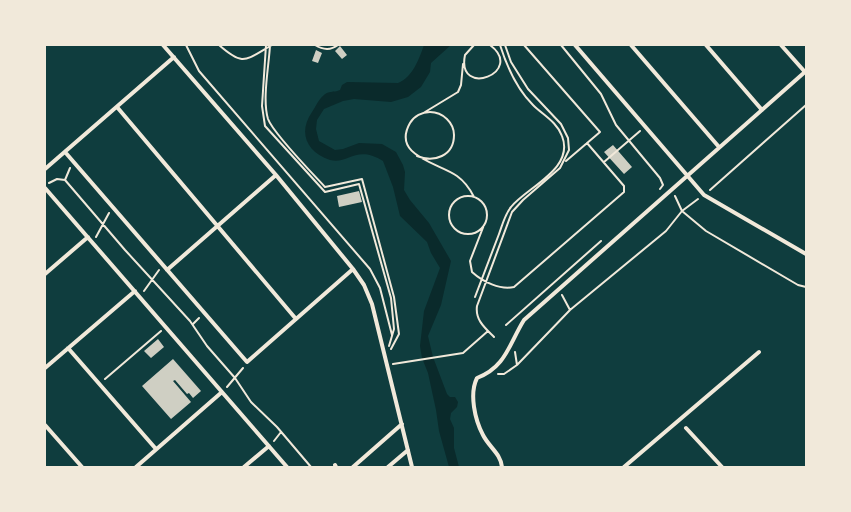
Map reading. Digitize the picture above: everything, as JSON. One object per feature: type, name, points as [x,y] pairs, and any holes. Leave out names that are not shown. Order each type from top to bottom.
[{"type":"street","points":[[163,45],[276,175],[353,269],[368,294],[386,357],[397,409],[412,467]]},
{"type":"street","points":[[575,45],[704,195],[806,254]]},
{"type":"street","points":[[631,45],[719,147]]},
{"type":"street","points":[[706,45],[762,110]]},
{"type":"street","points":[[502,467],[501,460],[482,435],[472,398],[473,385],[477,378],[489,374],[500,364],[524,320],[672,190],[687,175],[806,72],[781,45]]},
{"type":"street","points":[[45,169],[174,57]]},
{"type":"street","points":[[117,107],[296,319]]},
{"type":"street","points":[[65,152],[247,362],[353,269]]},
{"type":"street","points":[[167,270],[276,175]]},
{"type":"street","points":[[45,187],[287,467]]},
{"type":"street","points":[[45,274],[88,237]]},
{"type":"street","points":[[45,368],[134,291]]},
{"type":"street","points":[[68,348],[156,449]]},
{"type":"street","points":[[624,467],[759,352]]},
{"type":"street","points":[[136,467],[222,392]]},
{"type":"street","points":[[353,467],[402,424]]},
{"type":"street","points":[[45,425],[82,467]]},
{"type":"street","points":[[686,428],[722,467]]},
{"type":"street","points":[[244,467],[269,446]]},
{"type":"street","points":[[388,467],[408,450]]},
{"type":"path","points":[[186,45],[199,71],[370,268],[380,288],[393,336]]},
{"type":"path","points":[[219,45],[238,59],[250,57],[271,45]]},
{"type":"path","points":[[266,45],[262,106],[265,126],[319,188],[325,192],[359,184],[391,298],[393,336],[386,357]]},
{"type":"path","points":[[271,45],[267,112],[272,126],[325,187],[362,179],[394,297],[399,334],[386,357]]},
{"type":"path","points":[[315,45],[319,48],[328,49],[338,45]]},
{"type":"path","points":[[474,45],[468,49],[464,60],[462,86],[458,92],[411,121],[406,136],[407,144],[417,156],[458,177],[470,190],[474,197],[484,206],[486,218],[470,266],[472,272],[485,282],[506,288],[514,286],[624,192],[624,186],[587,142]]},
{"type":"path","points":[[464,60],[464,66],[471,76],[482,79],[493,75],[500,65],[500,59],[495,49],[490,45]]},
{"type":"path","points":[[475,297],[510,208],[555,168],[562,159],[564,149],[564,140],[559,129],[532,104],[521,91],[511,73],[500,45]]},
{"type":"path","points":[[505,45],[511,62],[528,89],[564,130],[569,150],[564,162]]},
{"type":"path","points":[[494,337],[481,324],[476,312],[485,282],[512,212],[564,162],[600,132],[524,45]]},
{"type":"path","points":[[561,45],[601,94],[616,124],[662,181],[662,187],[657,192]]},
{"type":"path","points":[[489,374],[504,374],[517,365],[570,310],[666,231],[682,211],[704,195],[806,105]]},
{"type":"path","points":[[417,156],[433,160],[441,158],[447,153],[454,139],[454,131],[446,118],[440,114],[425,112]]},
{"type":"path","points":[[604,162],[646,127]]},
{"type":"path","points":[[65,180],[74,163]]},
{"type":"path","points":[[45,187],[53,180],[65,180],[102,224],[193,324],[207,346],[235,378],[251,402],[281,432],[312,467]]},
{"type":"path","points":[[672,190],[682,211],[706,231],[798,285],[806,287]]},
{"type":"path","points":[[474,197],[468,196],[457,200],[450,210],[450,222],[453,227],[463,233],[475,232],[484,224]]},
{"type":"path","points":[[94,244],[102,224],[113,207]]},
{"type":"path","points":[[506,325],[605,238]]},
{"type":"path","points":[[138,296],[153,280],[162,264]]},
{"type":"path","points":[[558,289],[570,310]]},
{"type":"path","points":[[99,384],[166,327]]},
{"type":"path","points":[[388,365],[409,360],[463,353],[488,331]]},
{"type":"path","points":[[222,392],[247,362]]},
{"type":"path","points":[[269,446],[281,432]]},
{"type":"water","points":[[424,45],[451,45],[431,63],[430,72],[421,87],[408,97],[391,102],[354,99],[343,101],[324,109],[317,120],[316,129],[319,141],[335,150],[343,149],[359,143],[382,144],[396,152],[405,172],[404,190],[410,200],[429,223],[451,261],[441,305],[428,336],[433,357],[447,394],[450,397],[455,397],[458,402],[457,407],[451,413],[450,419],[454,428],[454,448],[459,467],[449,467],[439,431],[428,373],[422,358],[420,346],[424,311],[440,268],[431,253],[427,242],[400,216],[393,187],[383,161],[366,154],[336,161],[330,160],[315,152],[310,147],[305,134],[308,119],[325,95],[340,90],[342,85],[347,82],[398,83],[412,72],[418,62]]},
{"type":"building","points":[[340,46],[347,55],[342,59],[335,51]]},
{"type":"building","points":[[316,50],[322,53],[318,63],[312,61]]},
{"type":"building","points":[[613,145],[632,167],[624,174],[604,152]]},
{"type":"building","points":[[359,191],[362,202],[339,207],[337,196]]},
{"type":"building","points":[[158,339],[164,347],[151,358],[144,351]]},
{"type":"building","points":[[173,359],[201,391],[193,398],[189,393],[187,394],[175,380],[173,381],[191,402],[171,419],[142,386]]}]
